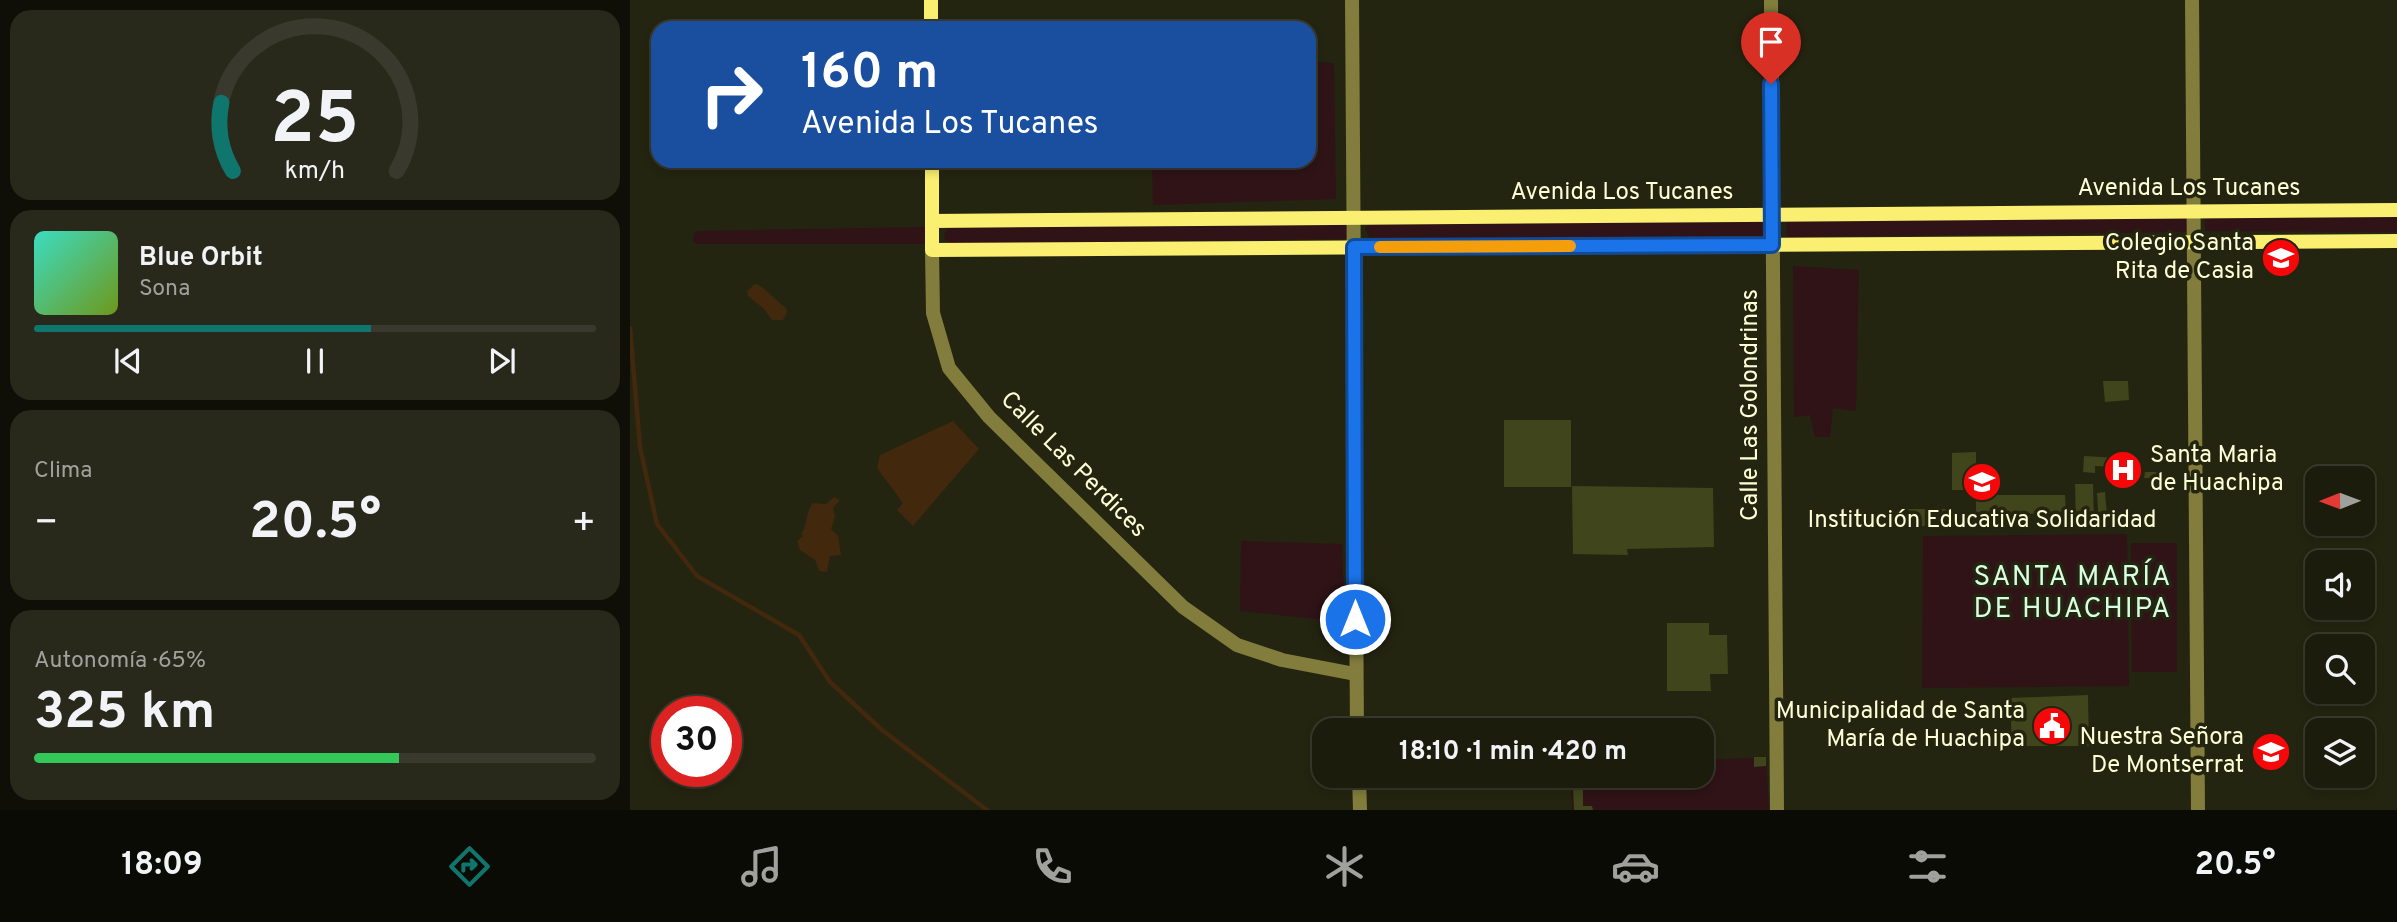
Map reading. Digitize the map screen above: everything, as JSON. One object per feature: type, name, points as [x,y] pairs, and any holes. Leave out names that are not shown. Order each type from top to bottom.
[{"type":"street","points":[[931,0],[931,21]]},
{"type":"street","points":[[1352,0],[1357,718]]},
{"type":"street","name":"Calle Las Golondrinas","points":[[1771,0],[1777,810]]},
{"type":"street","points":[[2192,0],[2198,810]]},
{"type":"street","name":"Calle Las Perdices","points":[[932,168],[933,313],[949,368],[989,417],[1183,607],[1237,645],[1282,660],[1355,674]]},
{"type":"street","name":"Avenida Los Tucanes","points":[[932,221],[2397,210]]},
{"type":"street","points":[[932,250],[2397,241]]},
{"type":"street","points":[[1359,788],[1360,810]]},
{"type":"shaded area","points":[[1316,62],[1334,63],[1336,199],[1153,205],[1152,168],[1316,168]]},
{"type":"shaded area","points":[[2397,217],[2397,232],[2205,231],[2207,218]]},
{"type":"shaded area","points":[[2187,218],[2186,232],[1786,235],[1787,221]]},
{"type":"shaded area","points":[[1764,221],[1768,224],[1768,233],[1760,237],[1370,239],[1365,228],[1371,224]]},
{"type":"shaded area","points":[[1345,224],[1347,238],[1343,239],[951,244],[945,240],[944,234],[949,227]]},
{"type":"shaded area","points":[[925,227],[928,230],[928,241],[925,244],[697,244],[693,241],[697,231]]},
{"type":"shaded area","points":[[1793,266],[1859,270],[1856,411],[1833,408],[1830,437],[1815,437],[1810,415],[1794,417]]},
{"type":"shaded area","points":[[755,284],[786,308],[783,320],[772,320],[763,308],[748,296],[747,291]]},
{"type":"shaded area","points":[[953,421],[979,449],[913,526],[897,510],[903,503],[877,468],[880,455]]},
{"type":"shaded area","points":[[834,497],[840,500],[833,508],[835,517],[831,529],[838,536],[841,555],[830,556],[827,572],[819,571],[815,560],[800,550],[797,541],[803,536],[801,534],[813,503],[826,504]]},
{"type":"shaded area","points":[[2127,534],[2129,686],[1922,688],[1923,536]]},
{"type":"shaded area","points":[[1241,541],[1342,544],[1345,622],[1240,611]]},
{"type":"shaded area","points":[[2131,543],[2177,543],[2177,672],[2132,672]]},
{"type":"shaded area","points":[[1766,757],[1769,810],[1572,810],[1571,788],[1714,788],[1714,759]]},
{"type":"building","points":[[2103,381],[2128,381],[2129,400],[2105,402]]},
{"type":"building","points":[[1504,420],[1571,420],[1571,487],[1504,487]]},
{"type":"building","points":[[1976,452],[1976,490],[1952,490],[1952,453]]},
{"type":"building","points":[[2084,456],[2117,458],[2116,467],[2095,466],[2095,473],[2083,472]]},
{"type":"building","points":[[2145,472],[2162,472],[2163,478],[2144,478]]},
{"type":"building","points":[[2075,484],[2093,484],[2094,527],[2076,527]]},
{"type":"building","points":[[1572,486],[1713,488],[1714,547],[1627,549],[1628,555],[1573,554]]},
{"type":"building","points":[[2105,492],[2107,517],[2121,516],[2121,525],[2099,527],[2097,493]]},
{"type":"building","points":[[1976,495],[2065,495],[2066,514],[1976,513]]},
{"type":"building","points":[[1900,509],[1949,509],[1949,526],[1900,526]]},
{"type":"building","points":[[1667,623],[1709,623],[1709,635],[1727,635],[1728,674],[1710,674],[1711,691],[1667,691]]},
{"type":"building","points":[[2088,695],[2089,746],[2012,746],[2010,698]]},
{"type":"building","points":[[1754,757],[1766,757],[1766,766],[1754,767]]},
{"type":"building","points":[[1573,789],[1583,789],[1583,806],[1592,806],[1593,810],[1574,810]]},
{"type":"waterway","points":[[630,328],[640,447],[657,524],[697,576],[799,635],[830,682],[882,730],[987,810]]},
{"type":"slow traffic","points":[[1380,247],[1570,246]]},
{"type":"place","name":"Colegio Santa Rita de Casia","points":[[2281,258]]},
{"type":"place","name":"Santa Maria de Huachipa","points":[[2123,470]]},
{"type":"place","name":"Institución Educativa Solidaridad","points":[[1982,482]]},
{"type":"place","name":"Municipalidad de Santa María de Huachipa","points":[[2052,726]]},
{"type":"place","name":"Nuestra Señora De Montserrat","points":[[2271,752]]},
{"type":"district","name":"SANTA MARÍA DE HUACHIPA","points":[[2073,594]]},
{"type":"route","points":[[1355,619],[1354,247],[1772,245],[1771,84]]}]
